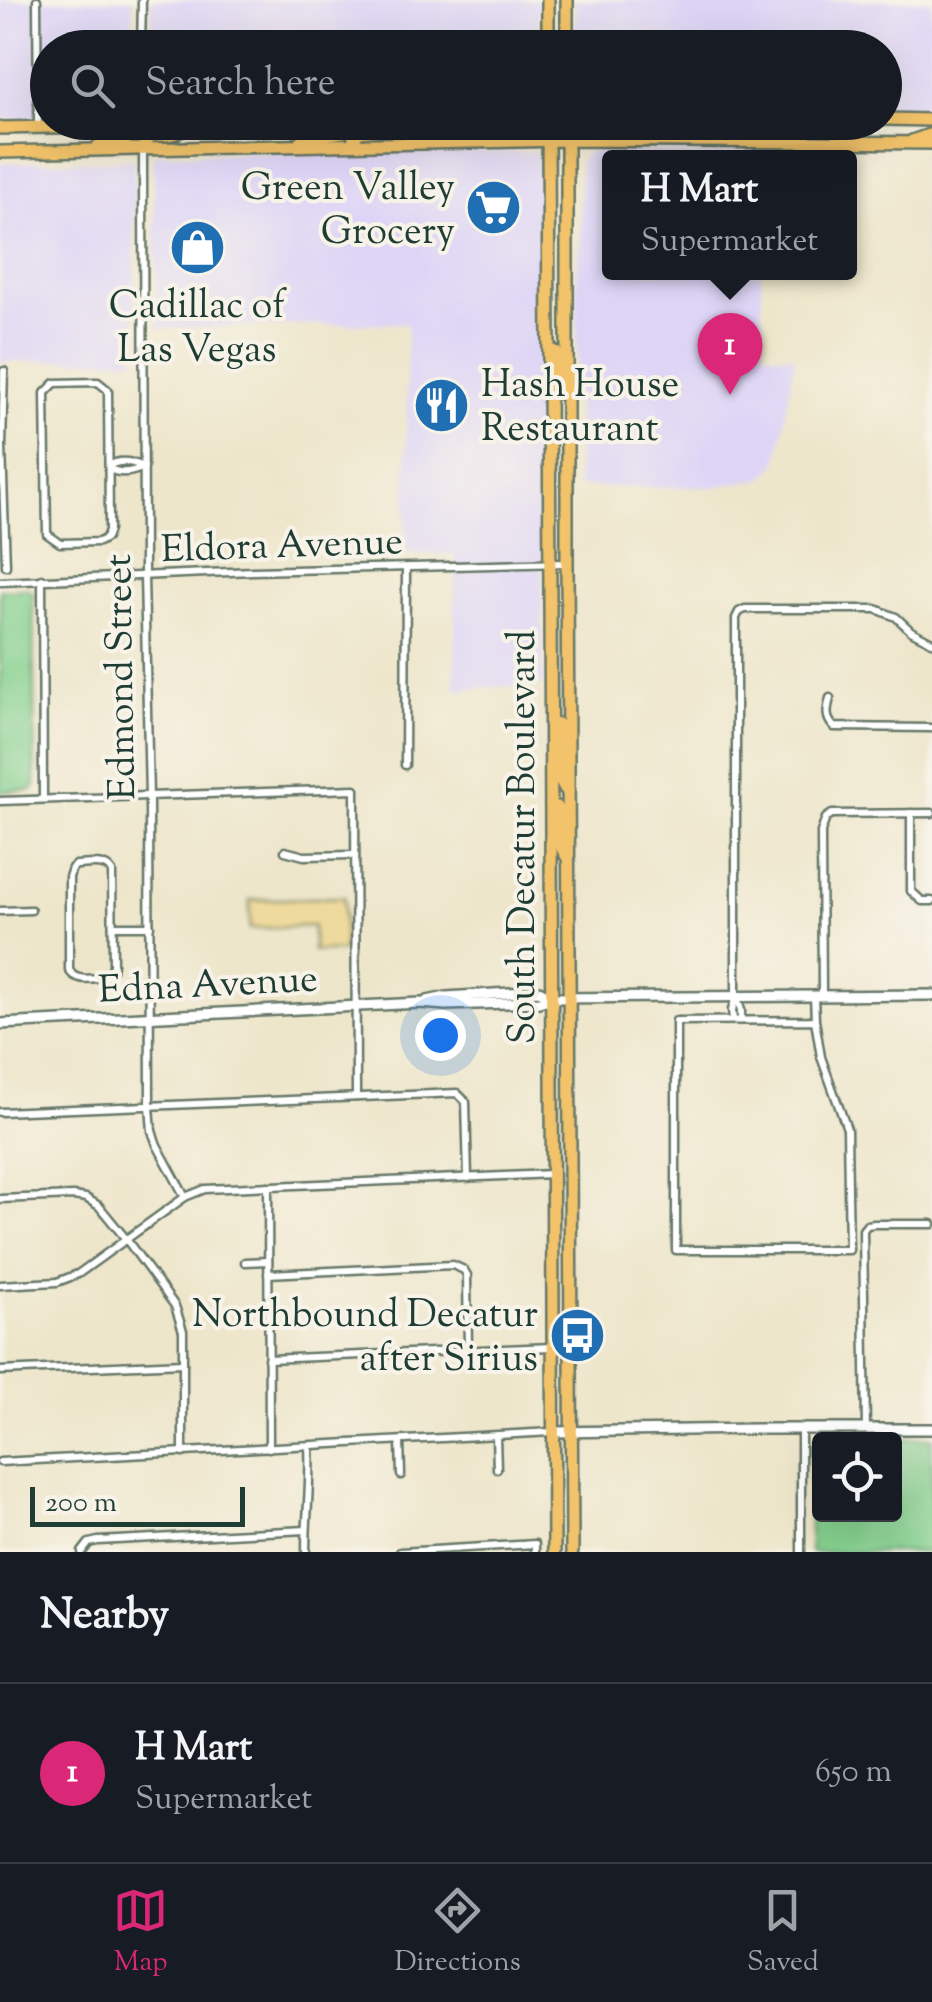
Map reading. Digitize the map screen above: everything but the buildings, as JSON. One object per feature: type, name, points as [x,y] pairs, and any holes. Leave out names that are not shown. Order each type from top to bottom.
[{"type":"main road","points":[[548,0],[548,30]]},
{"type":"main road","points":[[567,0],[567,30]]},
{"type":"main road","points":[[902,120],[932,120]]},
{"type":"main road","points":[[0,128],[30,128]]},
{"type":"main road","points":[[908,143],[932,134]]},
{"type":"main road","points":[[84,150],[130,140]]},
{"type":"main road","points":[[142,149],[146,140]]},
{"type":"main road","points":[[296,146],[302,140]]},
{"type":"main road","points":[[353,144],[354,140]]},
{"type":"main road","points":[[0,152],[548,140],[932,143]]},
{"type":"main road","name":"South Decatur Boulevard","points":[[548,140],[551,806],[569,1227],[572,1552]]},
{"type":"main road","name":"South Decatur Boulevard","points":[[554,1552],[552,1174],[569,861],[568,140]]},
{"type":"main road","points":[[549,286],[558,341],[568,347]]},
{"type":"main road","points":[[550,350],[557,353],[558,379],[568,407]]},
{"type":"main road","points":[[550,459],[568,457]]},
{"type":"main road","points":[[551,712],[558,730],[559,777],[569,794]]},
{"type":"main road","points":[[551,806],[559,812],[562,848],[569,861]]},
{"type":"main road","points":[[552,1174],[559,1176],[562,1184],[562,1224],[569,1227]]},
{"type":"street","points":[[37,0],[37,30]]},
{"type":"street","points":[[142,0],[142,30]]},
{"type":"street","name":"Edmond Street","points":[[142,149],[150,1106],[156,1145],[185,1196]]},
{"type":"street","points":[[4,370],[2,532],[6,566]]},
{"type":"street","points":[[54,382],[98,382],[108,390],[108,467],[106,538],[99,542],[53,540],[47,534],[44,394],[54,382]]},
{"type":"street","points":[[108,467],[114,462],[134,462],[144,467]]},
{"type":"street","name":"Eldora Avenue","points":[[0,582],[567,563]]},
{"type":"street","points":[[405,766],[406,568]]},
{"type":"street","points":[[42,580],[43,800]]},
{"type":"street","points":[[737,1020],[741,1010],[736,996],[734,627],[740,612],[876,608],[932,642]]},
{"type":"street","points":[[830,698],[827,714],[834,727],[932,728]]},
{"type":"street","points":[[0,801],[354,789],[356,1097]]},
{"type":"street","points":[[911,813],[911,891],[922,902],[932,901]]},
{"type":"street","points":[[816,1020],[676,1021],[676,1250],[849,1250],[847,1128],[822,1057],[816,1020],[821,832],[826,818],[832,814],[932,813]]},
{"type":"street","points":[[286,850],[304,856],[355,855]]},
{"type":"street","points":[[76,865],[109,867],[113,879],[113,926],[110,974],[73,976],[69,970],[68,877],[76,865]]},
{"type":"street","points":[[0,911],[32,910]]},
{"type":"street","points":[[113,926],[150,926]]},
{"type":"street","name":"Edna Avenue","points":[[0,1024],[420,1003],[446,997],[539,991],[561,998],[932,995]]},
{"type":"street","points":[[0,1112],[457,1093],[466,1102],[468,1178]]},
{"type":"street","points":[[0,1284],[57,1282],[78,1274],[185,1196],[206,1189],[552,1174]]},
{"type":"street","points":[[268,1186],[269,1448]]},
{"type":"street","points":[[0,1199],[86,1198],[99,1206],[126,1238],[175,1306],[183,1331],[183,1453]]},
{"type":"street","points":[[866,1429],[863,1230],[874,1224],[932,1224]]},
{"type":"street","points":[[245,1262],[268,1261]]},
{"type":"street","points":[[268,1274],[453,1265],[467,1275],[468,1350]]},
{"type":"street","points":[[268,1359],[554,1346]]},
{"type":"street","points":[[0,1370],[183,1362]]},
{"type":"street","points":[[801,1552],[802,1428]]},
{"type":"street","points":[[0,1462],[553,1432],[932,1429]]},
{"type":"street","points":[[496,1436],[497,1469]]},
{"type":"street","points":[[400,1441],[401,1475]]},
{"type":"street","points":[[306,1552],[309,1446]]},
{"type":"street","points":[[82,1550],[98,1540],[306,1530]]},
{"type":"street","points":[[400,1552],[534,1548]]},
{"type":"shaded area","points":[[0,0],[133,0],[133,30],[30,30],[30,118],[0,119]]},
{"type":"shaded area","points":[[151,0],[539,0],[539,30],[151,30]]},
{"type":"shaded area","points":[[575,0],[932,0],[932,110],[902,110],[902,30],[576,30]]},
{"type":"shaded area","points":[[588,151],[602,151],[602,280],[761,280],[763,351],[795,355],[778,462],[762,479],[713,487],[577,487],[580,159]]},
{"type":"shaded area","points":[[538,152],[543,685],[455,689],[455,554],[406,553],[407,323],[158,328],[153,154]]},
{"type":"shaded area","points":[[923,154],[932,154],[932,262],[925,262]]},
{"type":"shaded area","points":[[134,160],[135,359],[0,362],[0,163]]},
{"type":"green space","points":[[28,589],[33,594],[35,786],[31,790],[0,792],[0,590]]},
{"type":"green space","points":[[902,1438],[932,1438],[932,1552],[810,1552],[812,1443],[812,1522],[902,1522]]},
{"type":"sand","points":[[344,897],[344,951],[313,951],[313,926],[250,929],[250,900]]},
{"type":"place","name":"Green Valley Grocery","points":[[494,208]]},
{"type":"place","name":"Cadillac of Las Vegas","points":[[197,247]]},
{"type":"place","name":"H Mart","points":[[730,395]]},
{"type":"place","name":"Hash House Restaurant","points":[[442,405]]},
{"type":"place","name":"Northbound Decatur after Sirius","points":[[577,1335]]}]
